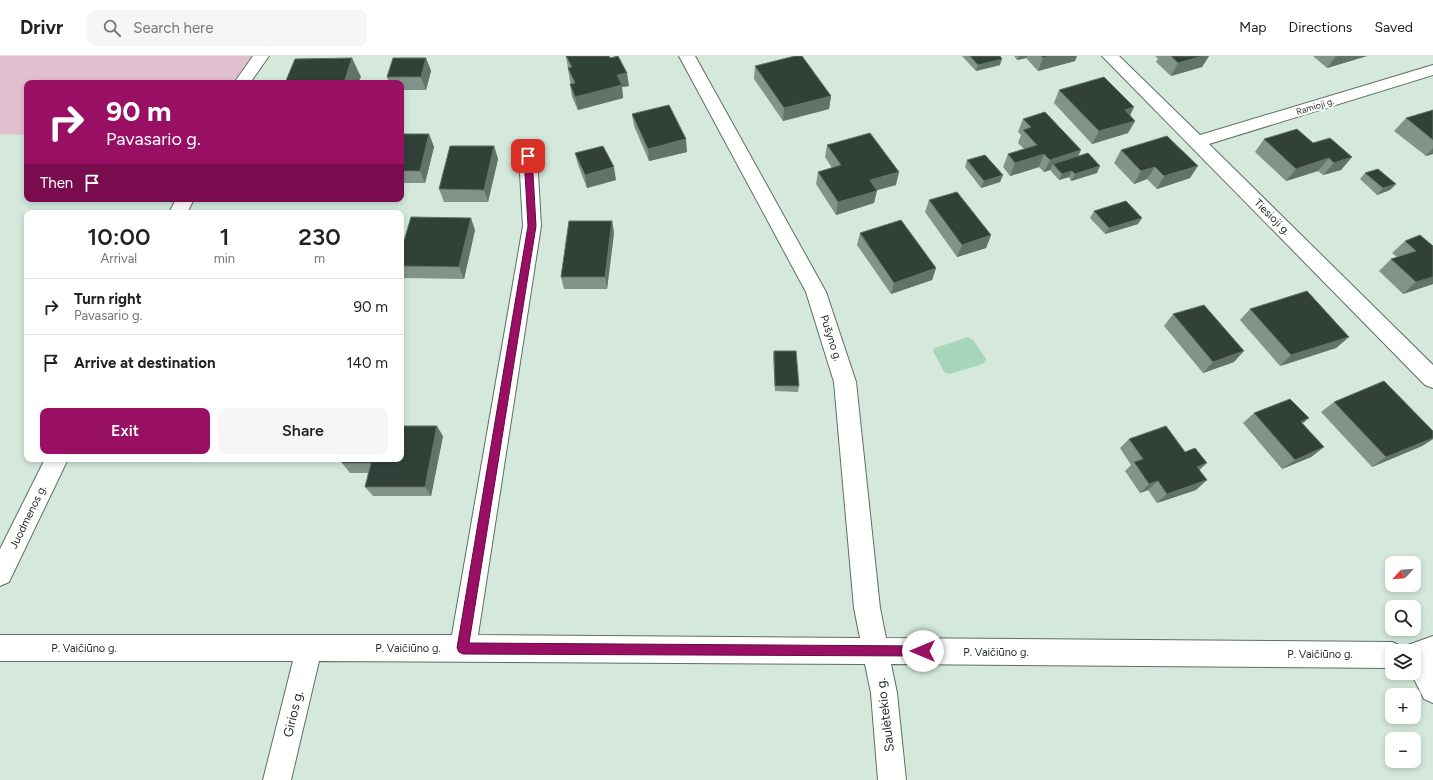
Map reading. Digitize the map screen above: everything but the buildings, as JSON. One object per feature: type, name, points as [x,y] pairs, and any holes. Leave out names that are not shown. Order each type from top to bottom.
[{"type":"street","points":[[244,80],[260,56]]},
{"type":"street","name":"Pušyno g.","points":[[687,56],[816,292],[833,342],[845,382],[867,608],[876,651]]},
{"type":"street","name":"Tiesioji g.","points":[[1110,56],[1433,379]]},
{"type":"street","name":"Ramioji g.","points":[[1197,142],[1433,70]]},
{"type":"street","points":[[463,648],[532,226],[528,156]]},
{"type":"street","name":"Juodmenos g.","points":[[0,574],[56,462]]},
{"type":"street","name":"P. Vaičiūno g.","points":[[0,648],[463,648],[1385,653]]},
{"type":"street","name":"Girios g.","points":[[277,780],[309,648]]},
{"type":"street","name":"Saulėtekio g.","points":[[876,651],[884,693],[892,780]]},
{"type":"street","points":[[1421,667],[1433,690]]},
{"type":"shaded area","points":[[0,56],[252,56],[235,80],[24,80],[24,135],[0,134]]},
{"type":"shaded area","points":[[968,337],[974,341],[986,359],[983,364],[949,374],[944,372],[933,351],[935,348]]},
{"type":"route","points":[[528,156],[532,226],[463,648],[923,651]]}]
